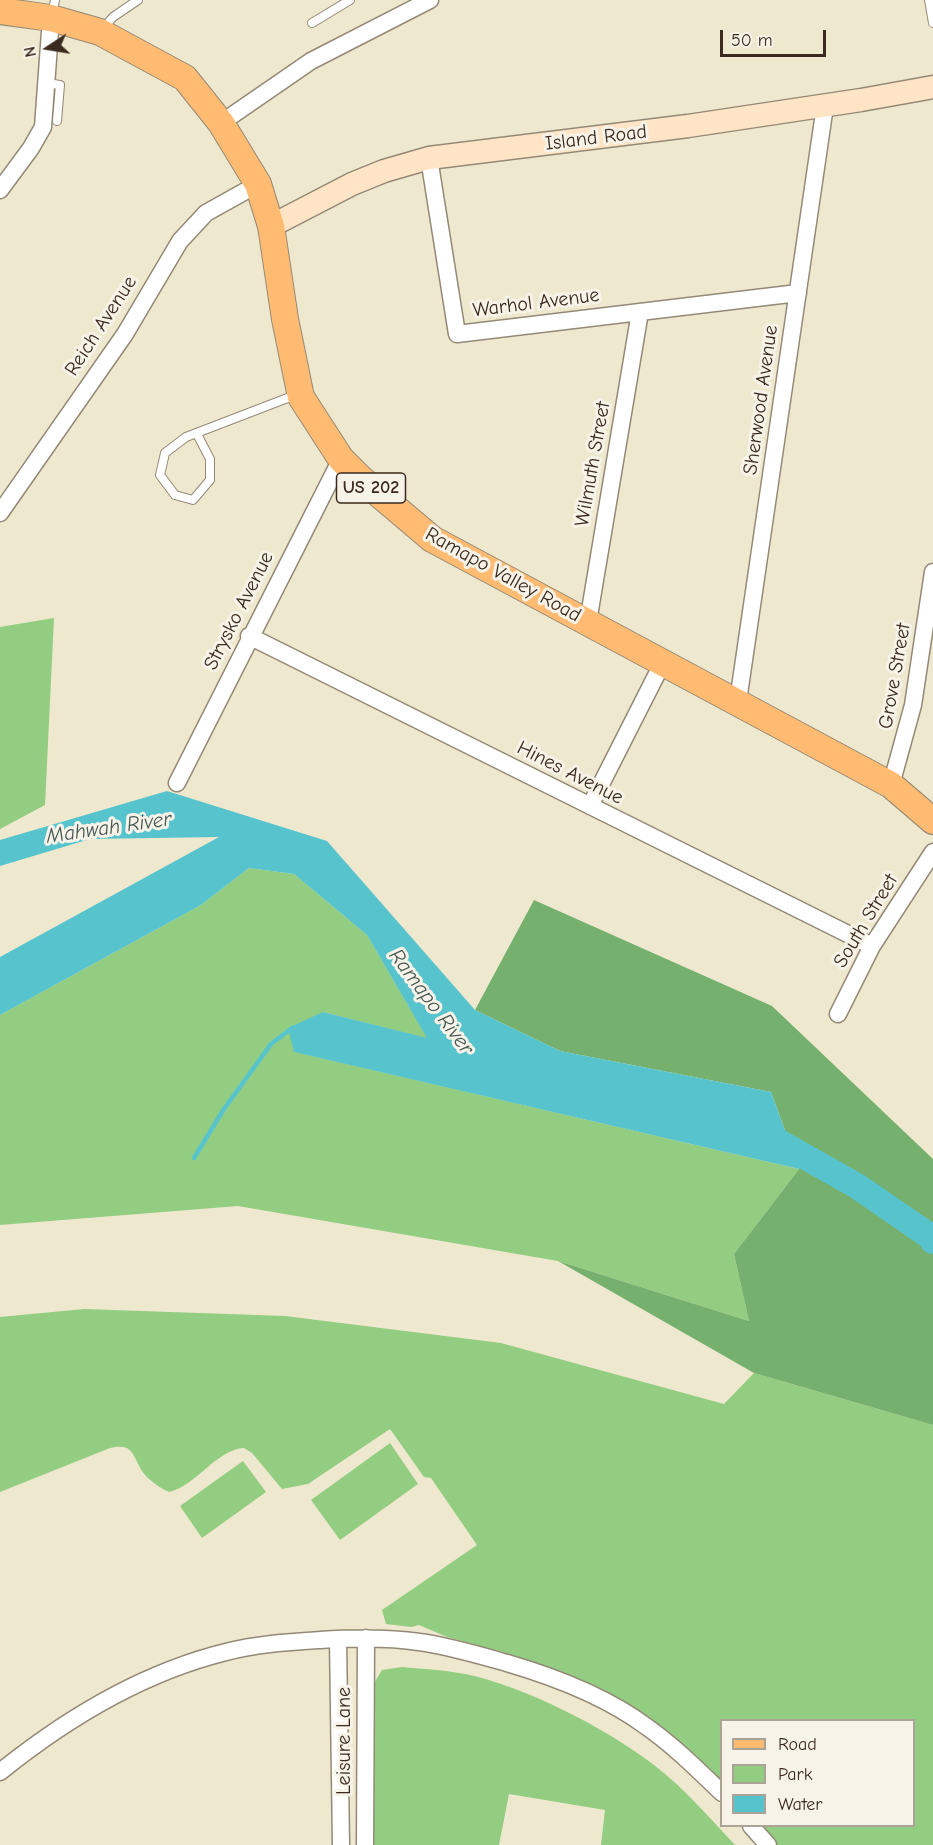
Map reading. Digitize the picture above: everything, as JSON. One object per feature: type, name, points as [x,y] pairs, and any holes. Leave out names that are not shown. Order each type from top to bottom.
[{"type":"main road","name":"Ramapo Valley Road","points":[[3,12],[53,9],[100,32],[185,78],[221,123],[258,184],[271,226],[285,319],[300,393],[341,459],[360,478],[432,539],[891,785],[933,821]]},
{"type":"main road","name":"Island Road","points":[[271,226],[352,184],[384,171],[429,158],[688,126],[933,87]]},
{"type":"street","points":[[221,123],[311,61],[430,0]]},
{"type":"street","points":[[0,190],[31,148],[43,127],[53,9]]},
{"type":"street","name":"Sherwood Avenue","points":[[738,701],[825,105]]},
{"type":"street","name":"Warhol Avenue","points":[[429,158],[457,334],[798,293]]},
{"type":"street","name":"Reich Avenue","points":[[0,513],[125,334],[180,241],[207,213],[258,184]]},
{"type":"street","name":"Wilmuth Street","points":[[588,622],[640,312]]},
{"type":"street","name":"Strysko Avenue","points":[[177,783],[249,636],[341,459]]},
{"type":"street","name":"Grove Street","points":[[891,785],[927,651],[933,572]]},
{"type":"street","name":"Hines Avenue","points":[[249,636],[872,946]]},
{"type":"street","points":[[590,806],[663,662]]},
{"type":"street","name":"South Street","points":[[838,1014],[872,946],[933,852]]},
{"type":"street","points":[[0,1772],[34,1744],[78,1715],[120,1692],[169,1670],[226,1652],[284,1643],[366,1638],[420,1642],[479,1655],[534,1671],[591,1694],[646,1726],[696,1767],[720,1791]]},
{"type":"street","name":"Leisure Lane","points":[[365,1845],[366,1638]]},
{"type":"street","name":"Leisure Lane","points":[[338,1639],[342,1845]]},
{"type":"street","points":[[753,1827],[768,1845]]},
{"type":"lane","points":[[100,32],[113,16],[138,0]]},
{"type":"lane","points":[[312,23],[350,0]]},
{"type":"lane","points":[[929,0],[933,23]]},
{"type":"lane","points":[[47,83],[60,85],[57,121]]},
{"type":"lane","points":[[197,434],[210,459],[210,480],[193,500],[175,495],[160,475],[165,453],[186,437],[300,393]]},
{"type":"green space","points":[[54,618],[45,805],[0,829],[0,627]]},
{"type":"green space","points":[[249,868],[294,874],[367,935],[428,1039],[323,1012],[295,1052],[799,1169],[734,1254],[749,1321],[558,1261],[238,1206],[0,1225],[0,1015],[201,905]]},
{"type":"green space","points":[[534,900],[772,1006],[933,1159],[933,1425],[754,1373],[558,1261],[749,1321],[734,1254],[799,1169],[771,1092],[560,1051],[475,1010]]},
{"type":"green space","points":[[84,1309],[285,1316],[501,1343],[724,1404],[754,1373],[933,1425],[933,1845],[776,1845],[763,1827],[915,1827],[915,1719],[720,1719],[720,1782],[579,1681],[503,1652],[447,1637],[419,1625],[411,1627],[386,1624],[382,1610],[477,1545],[431,1478],[424,1477],[390,1429],[308,1484],[282,1489],[252,1453],[244,1448],[225,1454],[188,1483],[169,1492],[147,1477],[128,1449],[118,1447],[110,1448],[0,1492],[0,1317]]},
{"type":"green space","points":[[390,1443],[418,1484],[340,1540],[311,1500]]},
{"type":"green space","points":[[243,1461],[266,1492],[202,1538],[180,1506]]},
{"type":"green space","points":[[402,1667],[457,1673],[488,1680],[538,1698],[589,1723],[635,1751],[676,1783],[735,1845],[601,1845],[605,1810],[509,1794],[499,1845],[368,1845],[371,1688],[382,1670]]},
{"type":"water","name":"Mahwah River","points":[[167,791],[327,841],[475,1010],[560,1051],[771,1092],[799,1169],[294,1052],[288,1028],[323,1012],[427,1038],[367,935],[294,874],[249,868],[201,905],[0,1015],[0,957],[219,837],[90,839],[0,866],[0,840]]},
{"type":"waterway","points":[[194,1158],[224,1109],[271,1044],[292,1028]]},
{"type":"waterway","name":"Ramapo River","points":[[761,1136],[772,1138],[857,1186],[931,1237],[933,1241]]}]
